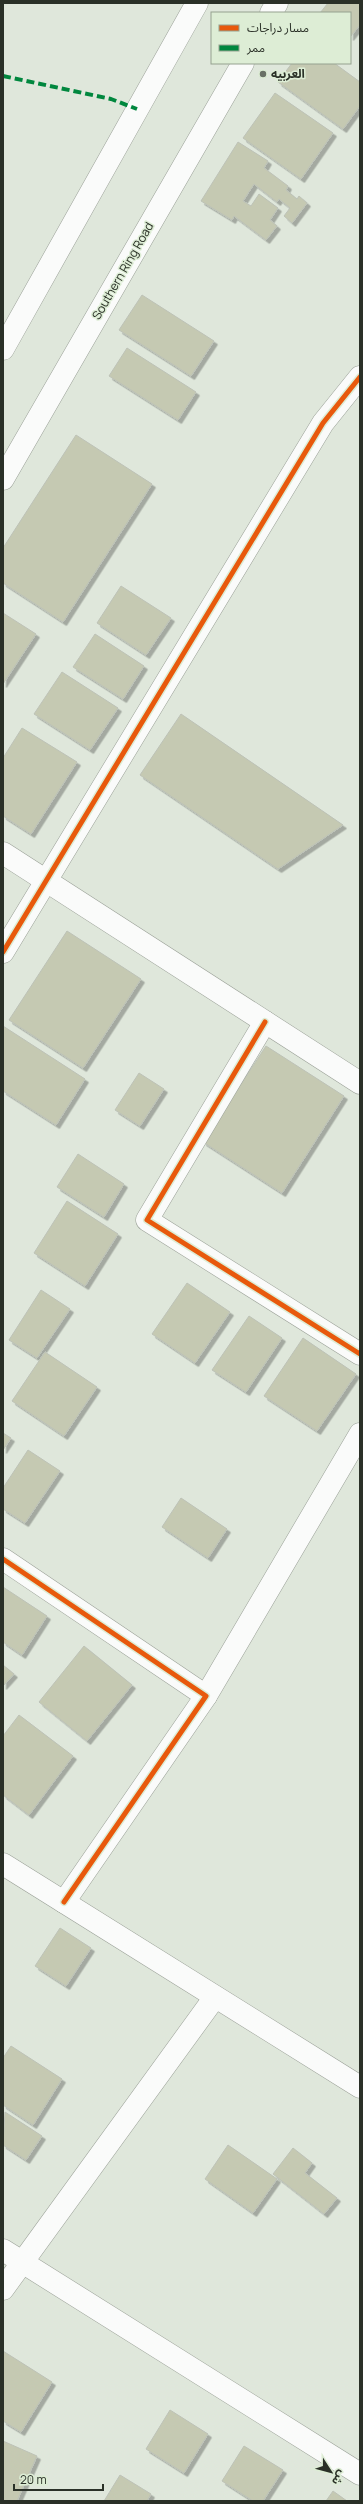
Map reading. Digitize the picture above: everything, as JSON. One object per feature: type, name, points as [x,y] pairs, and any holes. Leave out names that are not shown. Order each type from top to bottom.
[{"type":"street","points":[[3,349],[197,3]]},
{"type":"street","points":[[272,12],[277,3]]},
{"type":"street","name":"Southern Ring Road","points":[[3,479],[242,64]]},
{"type":"street","points":[[3,952],[323,423],[360,377]]},
{"type":"street","points":[[3,853],[360,1083]]},
{"type":"street","points":[[265,1022],[147,1220],[360,1354]]},
{"type":"street","points":[[64,1902],[206,1696],[360,1434]]},
{"type":"street","points":[[3,1559],[206,1696]]},
{"type":"street","points":[[3,1864],[360,2087]]},
{"type":"street","points":[[3,2289],[215,1997]]},
{"type":"street","points":[[3,2250],[360,2474]]},
{"type":"building","points":[[328,3],[360,3],[360,25],[351,36],[351,12],[321,12]]},
{"type":"building","points":[[291,64],[335,64],[360,82],[360,106],[343,129],[278,82]]},
{"type":"building","points":[[275,93],[333,133],[301,179],[243,138]]},
{"type":"building","points":[[238,142],[268,161],[264,168],[288,186],[286,190],[297,199],[299,196],[307,203],[292,223],[284,216],[290,208],[279,199],[277,202],[254,184],[243,201],[251,206],[259,194],[278,208],[270,220],[277,226],[266,240],[234,216],[232,220],[201,201]]},
{"type":"building","points":[[142,295],[214,341],[191,376],[119,330]]},
{"type":"building","points":[[127,348],[196,392],[178,420],[109,376]]},
{"type":"building","points":[[76,435],[152,484],[63,622],[3,583],[3,548]]},
{"type":"building","points":[[121,586],[171,618],[146,655],[97,623]]},
{"type":"building","points":[[3,613],[36,634],[3,684]]},
{"type":"building","points":[[95,634],[144,666],[123,699],[73,667]]},
{"type":"building","points":[[62,672],[118,708],[90,750],[34,714]]},
{"type":"building","points":[[181,714],[343,825],[278,869],[140,775]]},
{"type":"building","points":[[22,728],[77,762],[31,834],[3,816],[3,758]]},
{"type":"building","points":[[67,931],[141,979],[83,1068],[9,1020]]},
{"type":"building","points":[[3,1026],[85,1079],[56,1125],[3,1091]]},
{"type":"building","points":[[266,1046],[344,1096],[282,1193],[203,1142]]},
{"type":"building","points":[[139,1073],[164,1089],[140,1126],[115,1110]]},
{"type":"building","points":[[78,1154],[124,1184],[104,1217],[57,1187]]},
{"type":"building","points":[[67,1201],[118,1234],[85,1286],[34,1253]]},
{"type":"building","points":[[187,1283],[230,1312],[195,1363],[152,1334]]},
{"type":"building","points":[[41,1290],[70,1309],[37,1358],[9,1340]]},
{"type":"building","points":[[249,1316],[282,1338],[246,1392],[212,1370]]},
{"type":"building","points":[[303,1338],[356,1374],[317,1431],[264,1396]]},
{"type":"building","points":[[45,1352],[97,1387],[64,1436],[12,1401]]},
{"type":"building","points":[[3,1433],[11,1438],[3,1450]]},
{"type":"building","points":[[28,1450],[60,1471],[25,1523],[3,1509],[3,1488]]},
{"type":"building","points":[[181,1498],[227,1529],[208,1558],[162,1527]]},
{"type":"building","points":[[3,1587],[47,1616],[22,1655],[3,1642]]},
{"type":"building","points":[[84,1646],[132,1685],[87,1741],[39,1702]]},
{"type":"building","points":[[3,1665],[14,1674],[3,1686]]},
{"type":"building","points":[[19,1715],[73,1756],[29,1815],[3,1795],[3,1736]]},
{"type":"building","points":[[60,1928],[91,1948],[66,1986],[35,1966]]},
{"type":"building","points":[[11,2046],[62,2079],[33,2125],[3,2105],[3,2058]]},
{"type":"building","points":[[5,2112],[42,2136],[26,2160],[3,2145]]},
{"type":"building","points":[[228,2145],[277,2179],[253,2213],[205,2179]]},
{"type":"building","points":[[293,2148],[312,2163],[305,2173],[337,2198],[324,2214],[273,2174]]},
{"type":"building","points":[[3,2351],[52,2382],[21,2432],[3,2421]]},
{"type":"building","points":[[170,2410],[208,2434],[184,2473],[146,2449]]},
{"type":"building","points":[[3,2441],[37,2456],[17,2501],[3,2501]]},
{"type":"building","points":[[244,2446],[283,2470],[263,2501],[253,2501],[222,2481]]},
{"type":"building","points":[[120,2475],[151,2494],[147,2501],[104,2501]]},
{"type":"building","points":[[333,2491],[347,2501],[326,2501]]},
{"type":"marked path","points":[[3,76],[111,99],[137,109]]},
{"type":"cycle path","points":[[3,952],[323,423],[360,377]]},
{"type":"cycle path","points":[[265,1022],[147,1220],[360,1354]]},
{"type":"cycle path","points":[[3,1559],[206,1696],[64,1902]]},
{"type":"place","name":"العربيه","points":[[263,74]]}]
